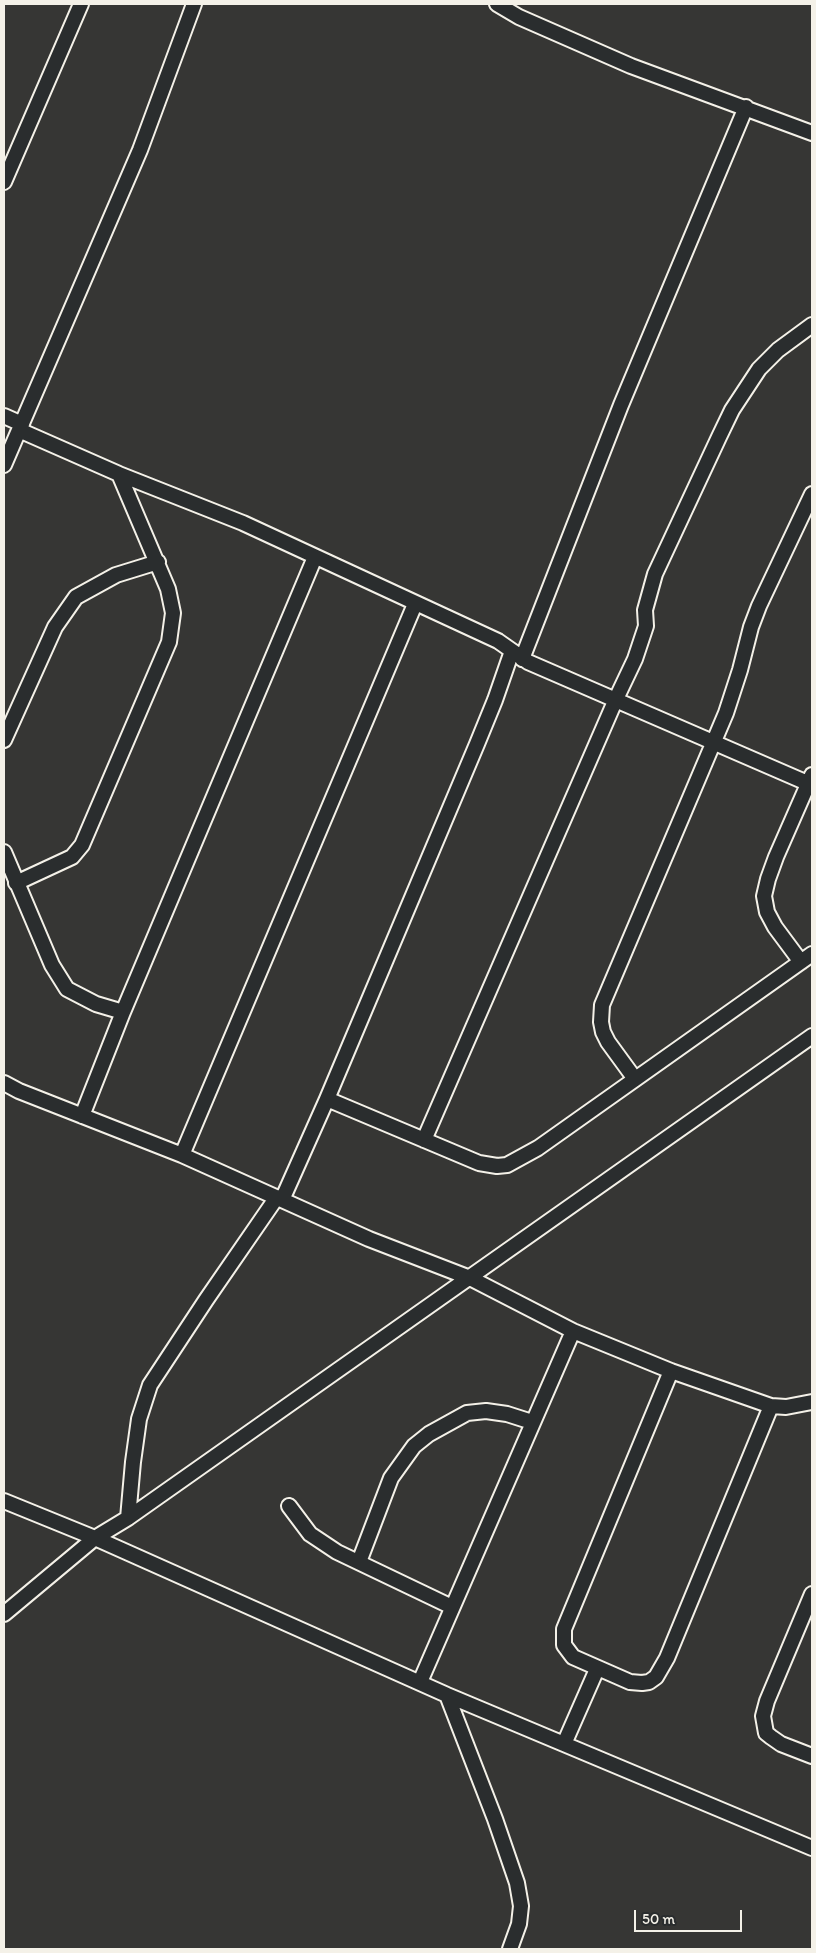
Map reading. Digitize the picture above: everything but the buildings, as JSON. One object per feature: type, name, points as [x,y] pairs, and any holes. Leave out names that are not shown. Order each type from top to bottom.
[{"type":"street","points":[[4,182],[81,4]]},
{"type":"street","points":[[4,465],[140,150],[192,4]]},
{"type":"street","points":[[498,4],[518,17],[631,66],[812,133]]},
{"type":"street","points":[[128,1518],[139,1419],[150,1385],[200,1307],[280,1198],[327,1099],[495,700],[517,655],[746,108]]},
{"type":"street","points":[[424,1140],[642,641],[646,626],[644,610],[655,574],[732,410],[759,369],[778,350],[812,325]]},
{"type":"street","points":[[4,416],[20,427],[119,474],[243,523],[498,641],[517,655],[713,741],[811,781],[776,857],[764,896],[767,912],[775,927],[807,958],[538,1148],[507,1165],[497,1166],[479,1163],[327,1099]]},
{"type":"street","points":[[16,883],[72,857],[82,846],[88,836],[169,642],[173,613],[168,589],[119,474]]},
{"type":"street","points":[[635,1079],[603,1032],[601,1022],[602,1005],[726,713],[759,606],[812,494]]},
{"type":"street","points":[[82,1116],[123,1012],[315,557]]},
{"type":"street","points":[[4,740],[55,627],[76,597],[116,575],[158,562]]},
{"type":"street","points":[[182,1155],[416,604]]},
{"type":"street","points":[[4,852],[52,965],[67,989],[96,1004],[123,1012]]},
{"type":"street","points":[[6,1607],[94,1538],[128,1518],[812,1036]]},
{"type":"street","points":[[4,1083],[19,1091],[182,1155],[369,1239],[470,1278],[573,1331],[671,1371],[771,1406],[786,1407],[812,1402]]},
{"type":"street","points":[[420,1682],[573,1331]]},
{"type":"street","points":[[671,1371],[564,1629],[564,1646],[568,1651],[582,1662],[630,1682],[649,1682],[656,1676],[667,1658],[771,1406]]},
{"type":"street","points":[[359,1562],[391,1478],[414,1446],[429,1434],[468,1413],[493,1412],[507,1414],[532,1422]]},
{"type":"street","points":[[4,1501],[94,1538],[447,1695],[812,1848]]},
{"type":"street","points":[[289,1506],[310,1534],[337,1552],[452,1607]]},
{"type":"street","points":[[812,1594],[767,1701],[763,1725],[766,1733],[781,1744],[812,1756]]},
{"type":"street","points":[[564,1744],[597,1669]]},
{"type":"street","points":[[447,1695],[495,1819],[517,1883],[521,1906],[519,1924],[510,1949]]}]
